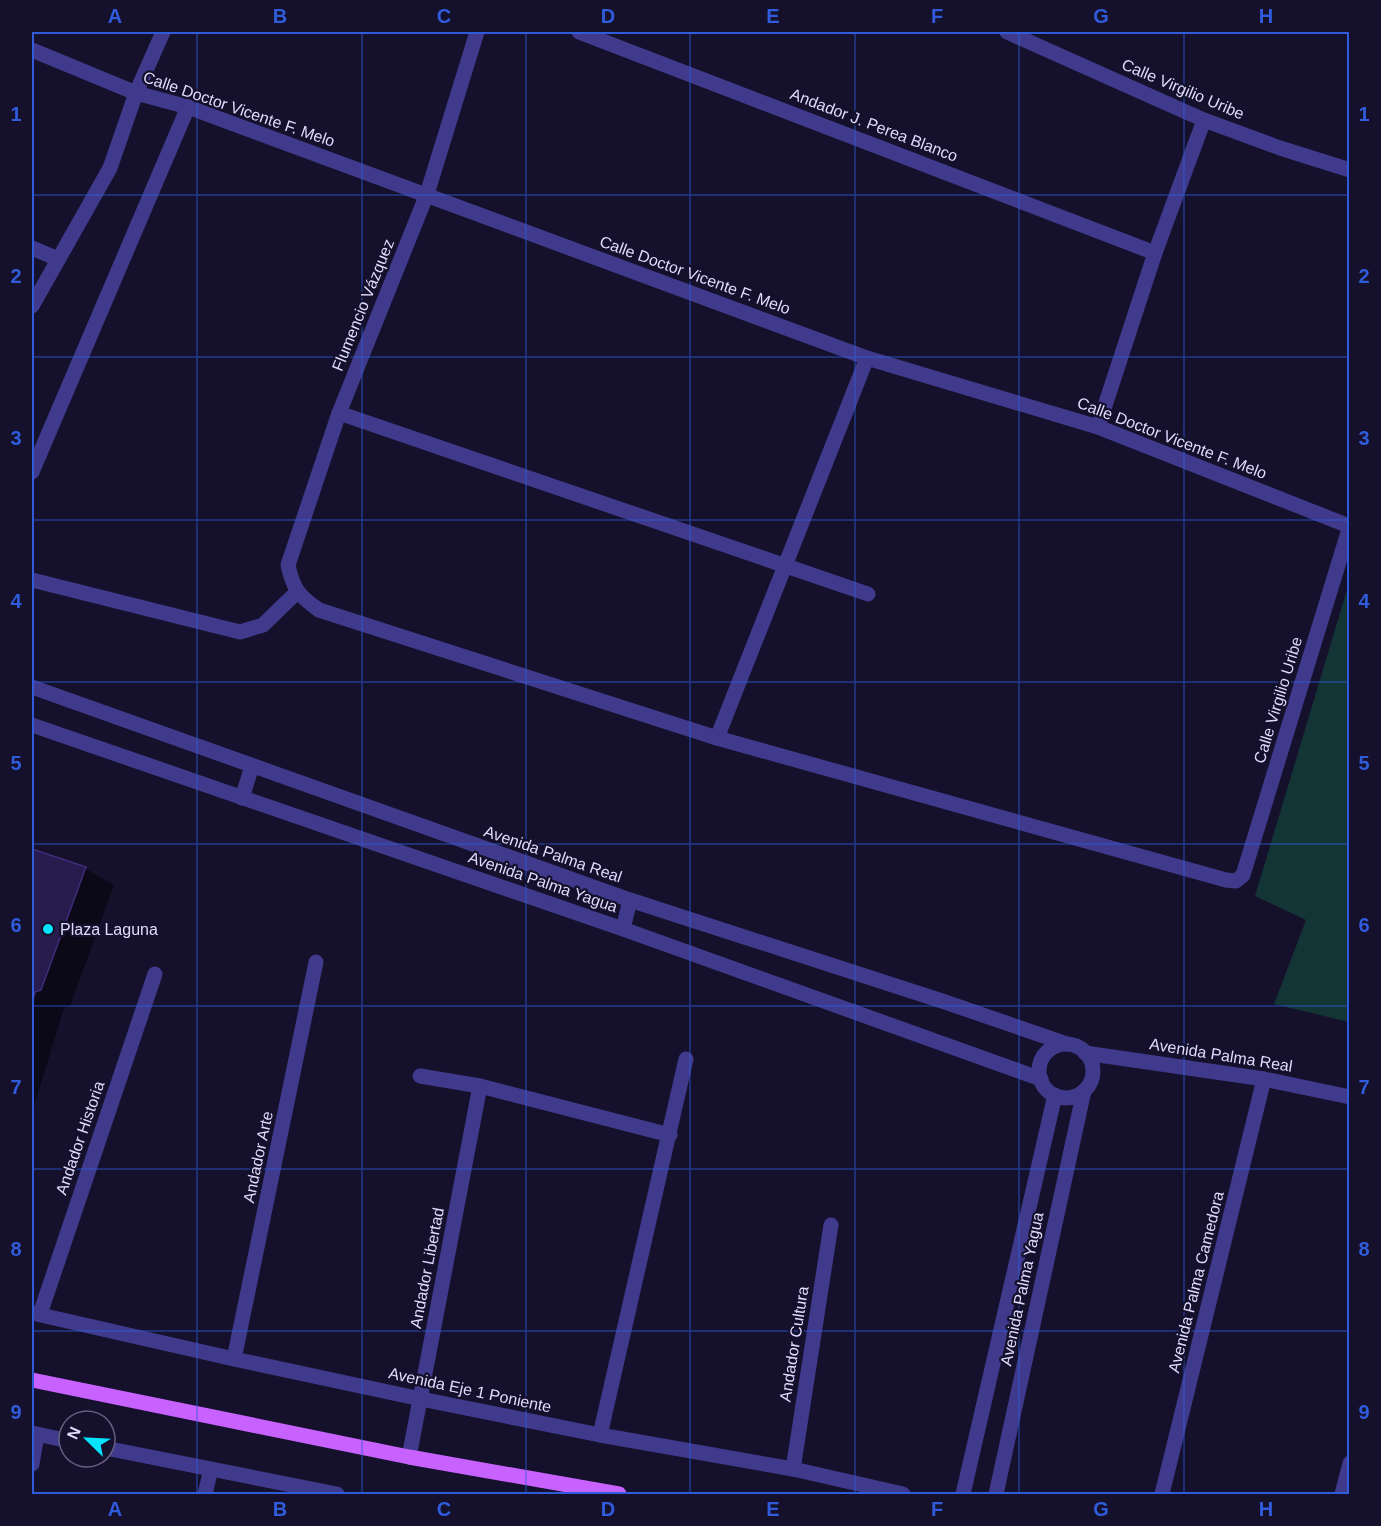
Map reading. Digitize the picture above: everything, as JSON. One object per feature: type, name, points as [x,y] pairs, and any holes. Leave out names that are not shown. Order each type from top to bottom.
[{"type":"main road","points":[[32,1380],[410,1457],[619,1494]]},
{"type":"street","points":[[32,306],[110,168],[136,93],[163,32]]},
{"type":"street","name":"Flumencio Vázquez","points":[[297,592],[291,581],[288,565],[339,413],[427,194],[477,32]]},
{"type":"street","name":"Andador J. Perea Blanco","points":[[583,32],[1155,253]]},
{"type":"street","name":"Calle Virgilio Uribe","points":[[1007,32],[1204,120],[1350,170]]},
{"type":"street","name":"Calle Doctor Vicente F. Melo","points":[[32,50],[136,93],[189,107],[867,358],[1098,427],[1349,526]]},
{"type":"street","points":[[32,472],[189,107]]},
{"type":"street","points":[[1098,427],[1155,253],[1204,120]]},
{"type":"street","points":[[32,248],[58,259]]},
{"type":"street","points":[[32,580],[240,632],[263,625],[297,592],[319,610],[717,738],[867,358]]},
{"type":"street","points":[[339,413],[868,594]]},
{"type":"street","name":"Calle Virgilio Uribe","points":[[717,738],[1236,881],[1243,874],[1349,526]]},
{"type":"street","name":"Avenida Palma Real","points":[[32,687],[630,900],[1067,1044]]},
{"type":"street","name":"Avenida Palma Yagua","points":[[32,725],[623,929],[1041,1079]]},
{"type":"street","points":[[242,798],[252,766]]},
{"type":"street","points":[[623,929],[630,900]]},
{"type":"street","name":"Andador Arte","points":[[234,1359],[316,962]]},
{"type":"street","name":"Andador Historia","points":[[36,1314],[155,974]]},
{"type":"street","points":[[1067,1044],[1077,1046],[1085,1053],[1093,1071],[1089,1085],[1084,1091],[1070,1097],[1055,1095],[1046,1089],[1041,1079],[1040,1062],[1044,1054],[1051,1048],[1067,1044]]},
{"type":"street","name":"Avenida Palma Real","points":[[1085,1053],[1264,1079],[1350,1097]]},
{"type":"street","points":[[600,1435],[686,1059]]},
{"type":"street","points":[[420,1076],[480,1086],[670,1135]]},
{"type":"street","name":"Avenida Palma Camedora","points":[[1162,1494],[1264,1079]]},
{"type":"street","name":"Andador Libertad","points":[[410,1457],[480,1086]]},
{"type":"street","name":"Avenida Palma Yagua","points":[[996,1494],[1084,1091]]},
{"type":"street","name":"Avenida Palma Yagua","points":[[963,1494],[1055,1095]]},
{"type":"street","name":"Andador Cultura","points":[[793,1469],[831,1225]]},
{"type":"street","name":"Avenida Eje 1 Poniente","points":[[36,1314],[421,1399],[600,1435],[793,1469],[903,1494]]},
{"type":"street","points":[[32,1464],[34,1434],[57,1439]]},
{"type":"street","points":[[117,1450],[337,1494]]},
{"type":"street","points":[[1342,1494],[1350,1463]]},
{"type":"street","points":[[205,1494],[211,1469]]},
{"type":"green space","points":[[1349,583],[1349,1022],[1274,1004],[1306,920],[1255,896]]},
{"type":"building","name":"Plaza Laguna","points":[[32,849],[86,867],[41,990],[35,992],[32,1004]]},
{"type":"place","name":"Plaza Laguna","points":[[48,929]]}]
